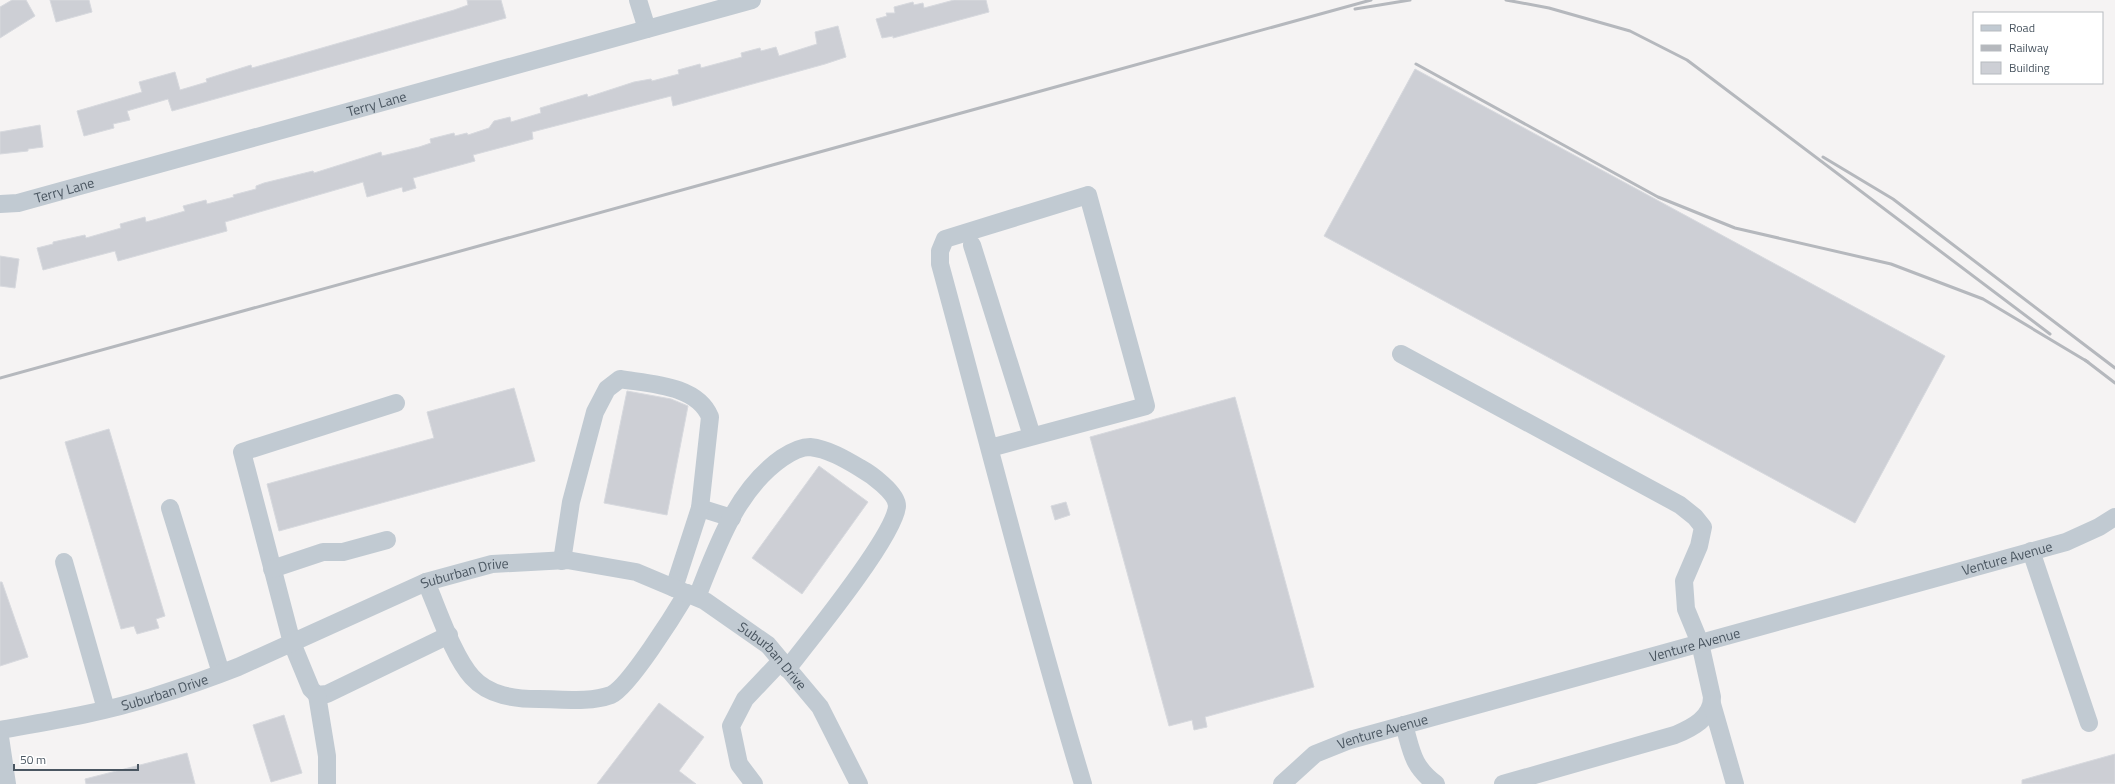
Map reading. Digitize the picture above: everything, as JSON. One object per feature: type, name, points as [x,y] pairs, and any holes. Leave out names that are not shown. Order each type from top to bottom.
[{"type":"street","points":[[638,0],[647,29]]},
{"type":"street","name":"Terry Lane","points":[[0,204],[18,203],[752,0]]},
{"type":"street","points":[[990,448],[1146,406],[1088,195],[945,240],[940,251],[940,264],[1059,706],[1083,784]]},
{"type":"street","points":[[972,245],[1032,436]]},
{"type":"street","points":[[1401,354],[1638,481],[1680,505],[1695,517],[1703,528],[1700,546],[1684,581],[1686,609],[1700,642],[1712,704],[1735,784]]},
{"type":"street","points":[[562,560],[571,502],[595,412],[607,389],[620,379],[661,385],[694,397],[706,407],[710,417],[700,508],[686,593]]},
{"type":"street","points":[[327,784],[327,756],[317,695],[311,689],[292,643],[242,452],[396,403]]},
{"type":"street","points":[[426,582],[462,665],[474,678],[494,692],[516,700],[592,699],[612,694],[623,686],[665,629],[742,501],[769,467],[793,450],[810,447],[841,456],[870,473],[894,495],[897,505],[892,522],[880,542],[824,622],[784,665],[745,698],[731,726],[739,764],[754,784]]},
{"type":"street","points":[[170,508],[222,674]]},
{"type":"street","points":[[700,508],[732,518]]},
{"type":"street","name":"Venture Avenue","points":[[1282,784],[1315,754],[1350,740],[2066,542],[2099,527],[2115,517]]},
{"type":"street","points":[[272,569],[323,552],[344,552],[387,540]]},
{"type":"street","points":[[2031,551],[2089,723]]},
{"type":"street","name":"Suburban Drive","points":[[0,730],[75,717],[152,698],[222,674],[426,582],[492,564],[562,560],[636,572],[705,601],[768,645],[820,707],[859,784]]},
{"type":"street","points":[[64,562],[106,709]]},
{"type":"street","points":[[317,695],[327,694],[449,635]]},
{"type":"street","points":[[1503,784],[1675,735],[1695,726],[1707,714],[1712,704]]},
{"type":"street","points":[[1404,725],[1414,759],[1422,774],[1436,784]]},
{"type":"street","points":[[0,737],[7,784]]},
{"type":"building","points":[[12,0],[26,0],[35,16],[0,38],[0,7]]},
{"type":"building","points":[[50,0],[89,0],[92,12],[56,22]]},
{"type":"building","points":[[467,0],[501,0],[506,18],[172,111],[168,99],[127,111],[130,120],[113,124],[114,128],[84,136],[77,111],[142,92],[139,82],[175,72],[180,90],[207,82],[206,79],[251,65],[252,68],[454,10],[468,5]]},
{"type":"building","points":[[954,0],[986,0],[989,12],[893,38],[893,36],[882,38],[876,19],[887,16],[886,13],[895,13],[894,7],[913,2],[914,5],[923,3],[924,8]]},
{"type":"building","points":[[838,26],[846,57],[825,64],[673,106],[671,96],[532,132],[533,139],[473,155],[475,161],[413,178],[416,188],[403,192],[402,187],[367,197],[363,182],[225,222],[227,231],[118,261],[115,251],[43,270],[37,248],[53,244],[53,242],[85,235],[86,238],[121,228],[120,224],[145,217],[146,222],[157,219],[185,211],[183,206],[206,200],[207,204],[234,197],[233,195],[256,189],[256,186],[264,183],[313,171],[314,173],[381,152],[382,156],[419,147],[431,143],[430,139],[454,133],[455,136],[467,133],[468,135],[489,128],[494,121],[510,117],[511,122],[541,113],[540,108],[587,94],[588,97],[634,82],[651,79],[652,81],[679,74],[678,70],[700,64],[701,68],[742,57],[741,53],[760,48],[761,51],[776,47],[779,56],[817,44],[815,32]]},
{"type":"building","points":[[1415,69],[1945,356],[1855,523],[1324,236]]},
{"type":"building","points":[[40,125],[43,147],[28,149],[28,151],[0,154],[0,132]]},
{"type":"building","points":[[0,256],[19,259],[15,288],[0,286]]},
{"type":"building","points":[[514,388],[535,461],[279,531],[267,484],[434,438],[427,412]]},
{"type":"building","points":[[627,391],[671,399],[688,406],[667,515],[604,503]]},
{"type":"building","points":[[1235,397],[1314,687],[1205,717],[1207,727],[1194,730],[1192,720],[1169,726],[1090,437]]},
{"type":"building","points":[[109,429],[165,616],[156,619],[159,628],[137,634],[134,626],[121,629],[65,442]]},
{"type":"building","points":[[819,466],[868,502],[802,594],[752,558]]},
{"type":"building","points":[[1066,502],[1070,515],[1055,520],[1051,506]]},
{"type":"building","points":[[0,582],[2,582],[28,657],[0,666]]},
{"type":"building","points":[[659,703],[704,737],[679,771],[696,784],[597,784]]},
{"type":"building","points":[[284,715],[302,773],[271,782],[253,725]]},
{"type":"building","points":[[187,753],[195,784],[86,784],[85,779]]},
{"type":"building","points":[[2115,754],[2115,784],[2022,784],[2022,780]]},
{"type":"railway","points":[[0,378],[1371,0]]},
{"type":"railway","points":[[1355,9],[1410,0]]},
{"type":"railway","points":[[1506,0],[1549,8],[1630,31],[1687,60],[2050,334]]},
{"type":"railway","points":[[1416,64],[1658,197],[1735,228],[1891,264],[1983,299],[2088,362]]},
{"type":"railway","points":[[1823,157],[1893,199],[2115,368]]},
{"type":"railway","points":[[2085,360],[2115,383]]}]
